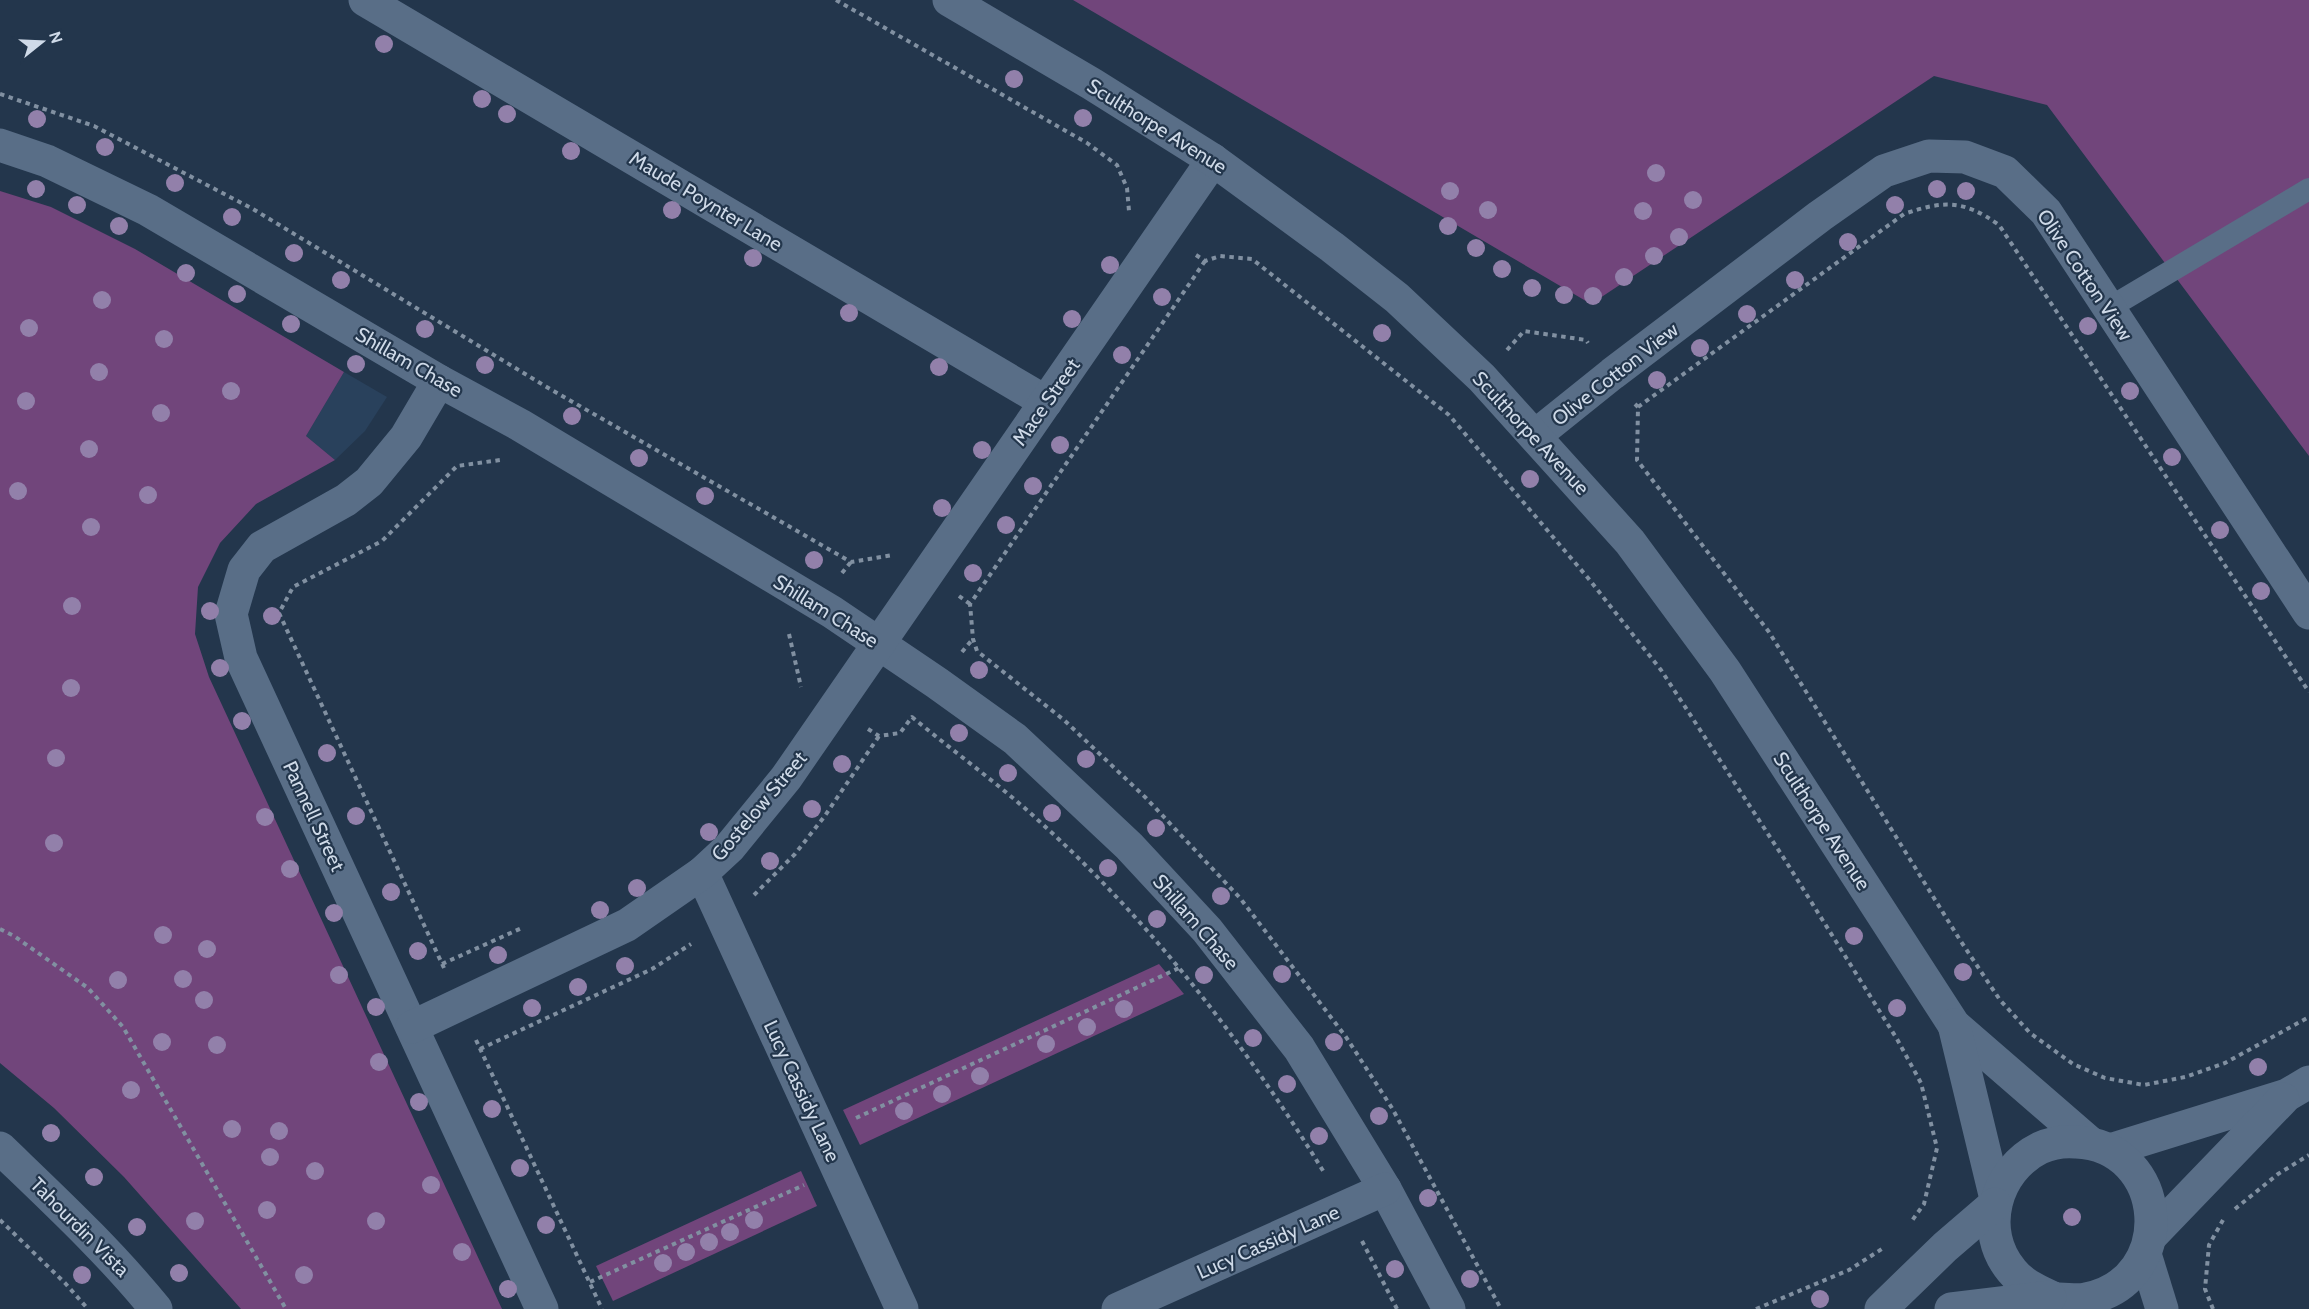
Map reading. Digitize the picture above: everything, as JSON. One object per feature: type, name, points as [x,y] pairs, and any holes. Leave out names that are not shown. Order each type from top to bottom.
[{"type":"street","name":"Maude Poynter Lane","points":[[365,0],[1046,402]]},
{"type":"street","name":"Sculthorpe Avenue","points":[[949,0],[1092,84],[1213,160],[1332,247],[1397,298],[1482,378],[1536,435],[1630,542],[1725,671],[1953,1025],[2099,1146]]},
{"type":"street","name":"Shillam Chase","points":[[0,145],[47,161],[148,210],[439,381],[520,425],[817,603],[1015,739],[1129,846],[1207,930],[1299,1048],[1385,1189],[1449,1309]]},
{"type":"street","name":"Olive Cotton View","points":[[1536,435],[1612,374],[1820,216],[1884,171],[1929,156],[1965,157],[2005,172],[2046,212],[2309,613]]},
{"type":"street","name":"Mace Street","points":[[878,643],[1213,160]]},
{"type":"street","name":"Pannell Street","points":[[439,381],[406,436],[369,482],[346,500],[262,547],[244,570],[231,614],[241,658],[542,1309]]},
{"type":"street","name":"Gostelow Street","points":[[412,1027],[627,925],[702,873],[729,848],[786,778],[878,643]]},
{"type":"street","name":"Lucy Cassidy Lane","points":[[702,873],[902,1309]]},
{"type":"street","name":"Sculthorpe Avenue","points":[[1953,1025],[1996,1202]]},
{"type":"street","points":[[2061,1302],[2029,1287],[2012,1271],[1999,1251],[1994,1228],[1996,1202],[2007,1177],[2022,1159],[2042,1147],[2065,1142],[2099,1146],[2298,1089]]},
{"type":"street","points":[[1951,1309],[2061,1302],[2085,1299],[2110,1292],[2131,1276],[2148,1245],[2298,1089]]},
{"type":"street","points":[[2099,1146],[2130,1165],[2145,1186],[2152,1210],[2148,1245],[2162,1309]]},
{"type":"street","name":"Tahourdin Vista","points":[[0,1148],[135,1283],[156,1309]]},
{"type":"street","name":"Lucy Cassidy Lane","points":[[1118,1309],[1385,1189]]},
{"type":"street","points":[[1881,1309],[1996,1202]]},
{"type":"lane","points":[[2109,308],[2309,189]]},
{"type":"path","points":[[0,94],[94,126],[253,209],[545,386],[851,562],[896,554]]},
{"type":"path","points":[[1638,407],[1904,214],[1927,206],[1954,204],[1979,211],[1999,225],[2309,692]]},
{"type":"path","points":[[1122,220],[1129,210]]},
{"type":"path","points":[[970,604],[1205,261]]},
{"type":"path","points":[[1904,1231],[1924,1204],[1937,1149],[1921,1083],[1897,1039],[1785,860],[1667,680],[1588,578],[1449,415],[1524,332],[1586,340],[1638,407],[1637,460],[1768,632],[1960,940],[2000,1000],[2030,1033],[2073,1064],[2105,1078],[2144,1085],[2185,1077],[2225,1063],[2309,1017]]},
{"type":"path","points":[[509,465],[499,459],[457,466],[382,541],[293,587],[279,613],[602,1309]]},
{"type":"path","points":[[781,629],[791,635],[802,689]]},
{"type":"path","points":[[879,736],[900,733],[912,717],[1039,821],[1130,912],[1228,1029],[1298,1130],[1345,1208],[1397,1309]]},
{"type":"path","points":[[442,964],[530,925]]},
{"type":"path","points":[[0,929],[14,936],[88,988],[123,1027],[286,1309]]},
{"type":"path","points":[[850,1120],[1179,968]]},
{"type":"path","points":[[2233,1211],[2278,1174],[2309,1155]]},
{"type":"path","points":[[589,1282],[812,1181]]},
{"type":"path","points":[[2213,1309],[2205,1289],[2209,1245],[2224,1218]]},
{"type":"path","points":[[0,1220],[65,1283],[88,1309]]},
{"type":"path","points":[[1756,1309],[1849,1270],[1888,1246]]},
{"type":"shaded area","points":[[1073,0],[2309,0],[2309,456],[2047,105],[1934,76],[1591,304]]},
{"type":"shaded area","points":[[0,191],[51,207],[135,249],[344,372],[306,436],[335,460],[256,504],[220,543],[198,587],[195,634],[209,677],[502,1309],[241,1309],[124,1177],[54,1108],[0,1063]]},
{"type":"shaded area","points":[[344,372],[387,397],[365,431],[335,460],[306,436]]},
{"type":"shaded area","points":[[1159,964],[1184,994],[860,1145],[843,1110]]},
{"type":"shaded area","points":[[801,1171],[817,1206],[613,1301],[596,1266]]}]
